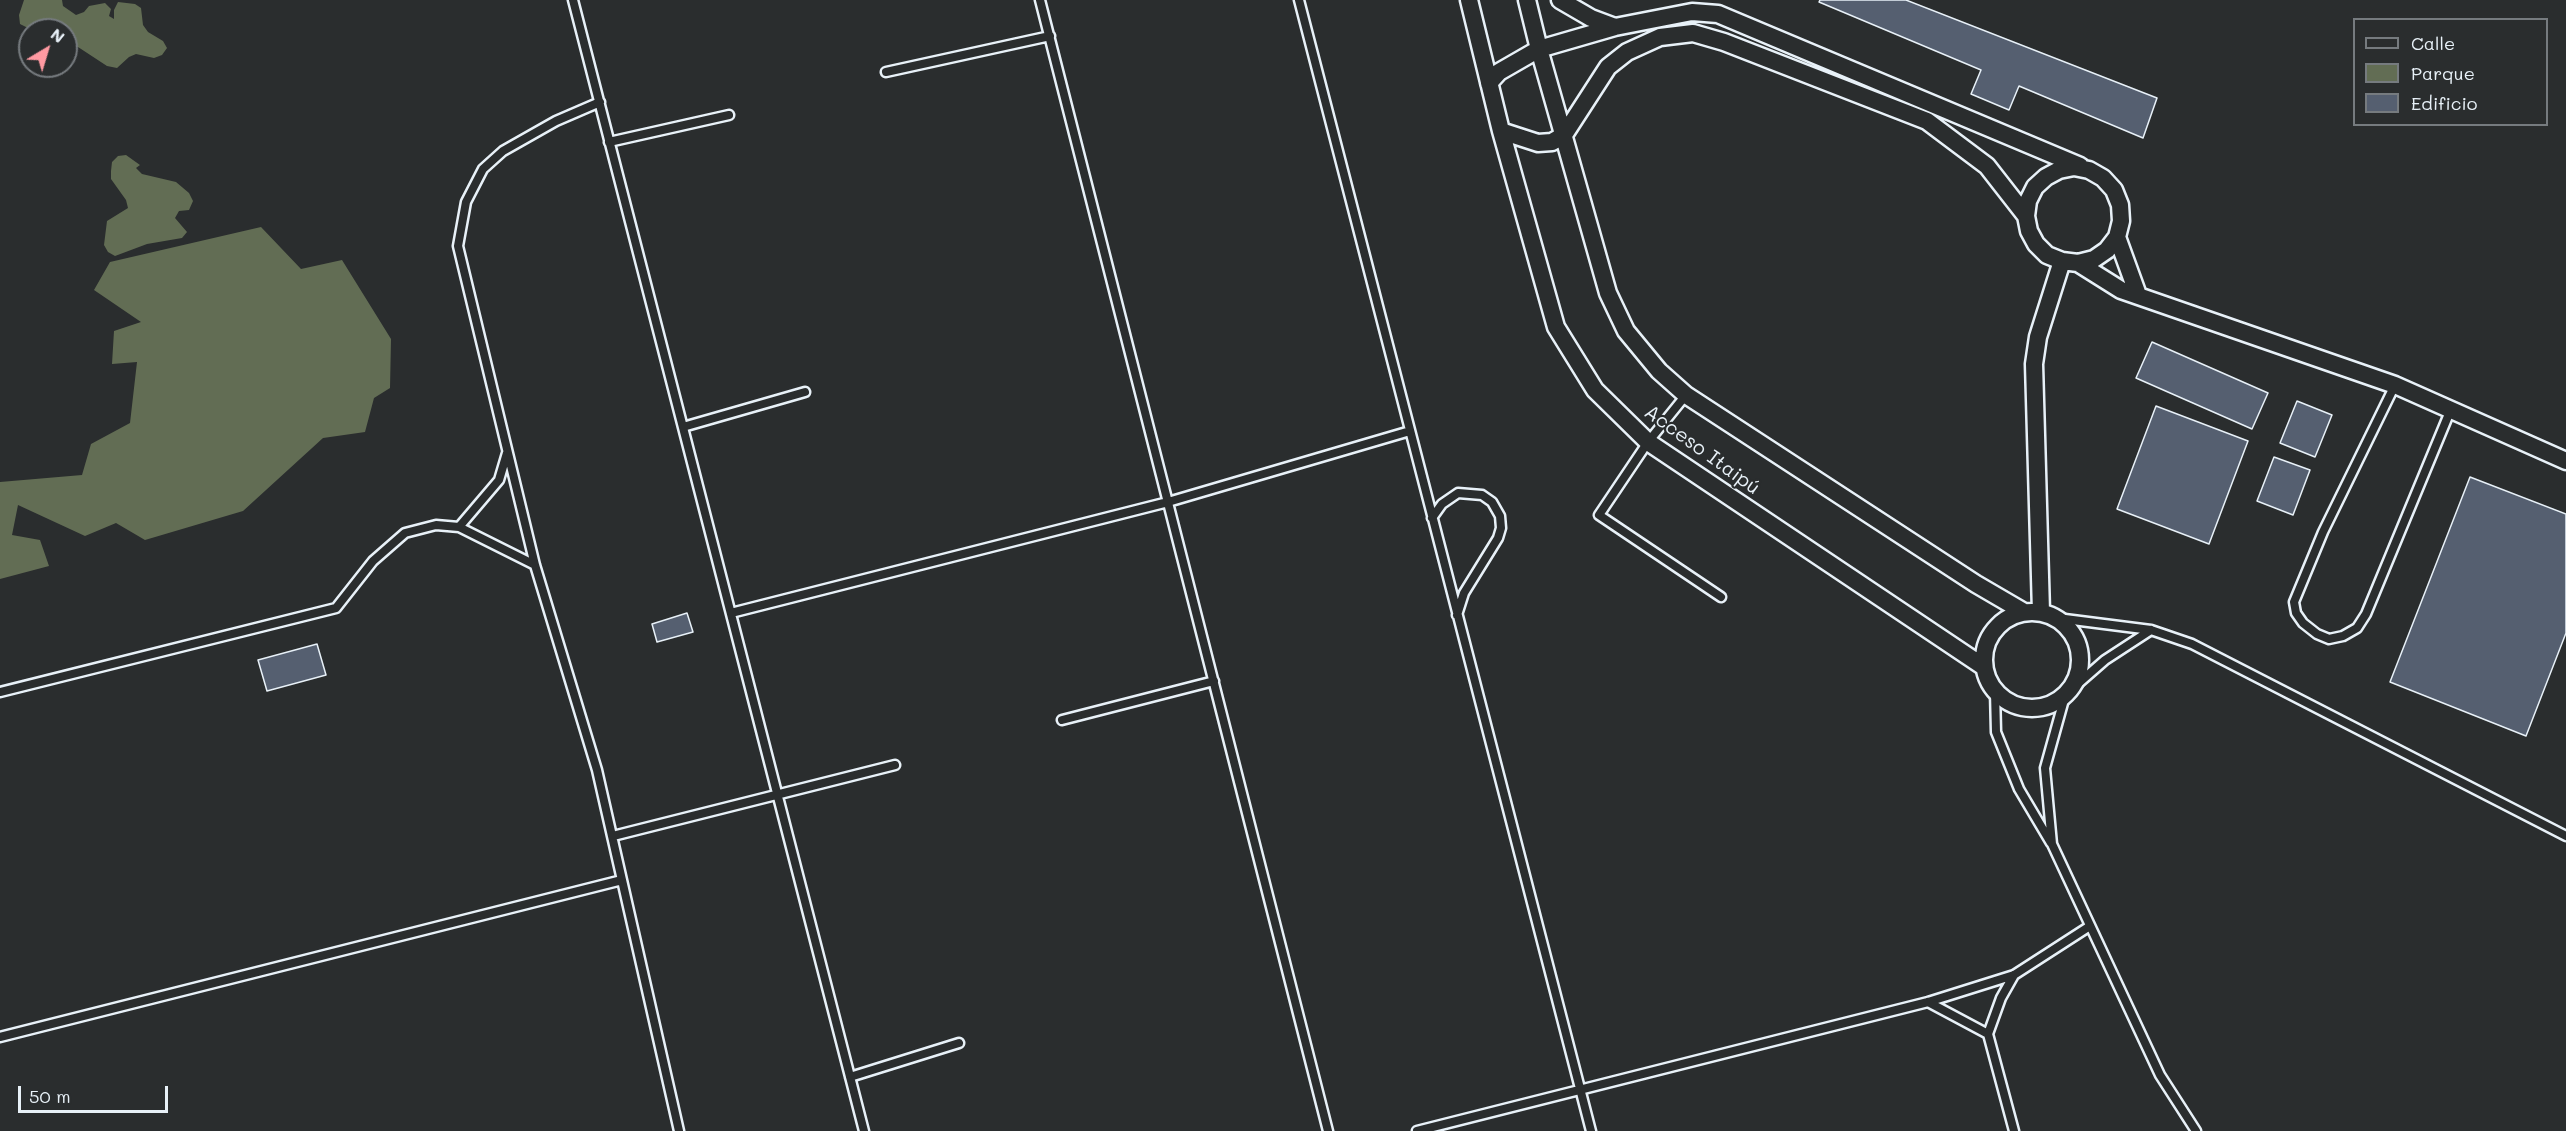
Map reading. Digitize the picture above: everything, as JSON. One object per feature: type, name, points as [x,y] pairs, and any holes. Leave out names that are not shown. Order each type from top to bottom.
[{"type":"street","name":"Acceso Itaipú","points":[[1469,0],[1501,131],[1556,327],[1595,390],[1648,442],[1984,667]]},
{"type":"street","name":"Acceso Itaipú","points":[[1527,0],[1612,302],[1626,331],[1659,371],[1686,395],[1976,584],[2041,614]]},
{"type":"street","points":[[1560,0],[1591,18],[1616,27]]},
{"type":"street","points":[[1489,83],[1499,72],[1539,49],[1616,27],[1692,12],[1718,14],[2089,170],[2103,178],[2114,190],[2120,205],[2121,221],[2116,237],[2107,250],[2094,259],[2070,262]]},
{"type":"street","points":[[1501,131],[1538,143],[1552,142],[1564,135],[1608,67],[1627,52],[1660,36],[1693,33],[1724,42],[1927,121],[1988,166],[2026,216]]},
{"type":"street","points":[[2089,170],[2074,168],[2059,170],[2046,177],[2035,187],[2028,201],[2026,216],[2029,231],[2036,244],[2047,255],[2070,262],[2111,285],[2395,385],[2452,408],[2566,461]]},
{"type":"street","points":[[2116,237],[2138,295]]},
{"type":"street","points":[[2041,614],[2034,363],[2038,337],[2070,262]]},
{"type":"street","points":[[2041,614],[2070,629],[2078,644],[2080,669],[2069,692],[2051,705],[2034,709],[2008,702],[1995,691],[1986,677],[1984,650],[1992,632],[2004,620],[2041,614]]},
{"type":"lane","points":[[573,0],[864,1131]]},
{"type":"lane","points":[[1040,0],[1328,1131]]},
{"type":"lane","points":[[1301,3],[1590,1131]]},
{"type":"lane","points":[[886,72],[1050,36]]},
{"type":"lane","points":[[600,102],[556,121],[503,151],[483,169],[466,201],[458,246],[535,565],[597,770],[680,1131]]},
{"type":"lane","points":[[609,142],[729,115]]},
{"type":"lane","points":[[2395,385],[2323,532],[2294,602],[2296,613],[2303,623],[2317,634],[2329,639],[2343,636],[2357,628],[2366,614],[2452,408]]},
{"type":"lane","points":[[683,427],[805,392]]},
{"type":"lane","points":[[1686,395],[1648,442],[1599,515],[1721,597]]},
{"type":"lane","points":[[731,613],[1168,502],[1410,431]]},
{"type":"lane","points":[[459,526],[499,480],[507,451]]},
{"type":"lane","points":[[1432,518],[1442,504],[1458,492],[1482,495],[1492,502],[1500,516],[1501,528],[1498,538],[1464,593],[1457,615]]},
{"type":"lane","points":[[0,692],[336,608],[373,561],[405,533],[436,525],[459,526],[535,565]]},
{"type":"lane","points":[[2041,614],[2151,630],[2192,644],[2566,836]]},
{"type":"lane","points":[[2052,844],[2045,768],[2069,692],[2105,660],[2151,630]]},
{"type":"lane","points":[[1062,720],[1214,681]]},
{"type":"lane","points":[[1995,691],[1996,732],[2019,789],[2052,844],[2160,1075],[2196,1131]]},
{"type":"lane","points":[[612,836],[895,765]]},
{"type":"lane","points":[[0,1037],[622,880]]},
{"type":"lane","points":[[1417,1131],[1928,1002],[2014,975],[2090,926]]},
{"type":"lane","points":[[2014,975],[2001,998],[1988,1034],[2014,1131]]},
{"type":"lane","points":[[1928,1002],[1988,1034]]},
{"type":"lane","points":[[850,1077],[959,1043]]},
{"type":"green space","points":[[24,0],[62,0],[63,6],[76,15],[84,12],[89,6],[105,3],[111,9],[109,16],[114,19],[114,10],[118,2],[135,4],[141,8],[143,25],[148,32],[163,41],[167,48],[162,55],[154,58],[136,54],[117,68],[107,66],[78,47],[78,18],[19,18]]},
{"type":"green space","points":[[126,155],[140,165],[136,168],[142,174],[176,182],[189,193],[193,201],[189,210],[179,211],[175,218],[187,232],[182,238],[147,244],[115,256],[108,252],[104,245],[107,221],[128,208],[126,200],[111,179],[111,171],[112,162],[118,156]]},
{"type":"green space","points":[[261,227],[301,269],[342,260],[391,339],[390,388],[374,398],[365,432],[323,438],[243,511],[145,540],[116,523],[85,536],[18,505],[12,535],[40,540],[49,566],[0,579],[0,482],[82,475],[91,444],[130,423],[137,362],[112,364],[114,331],[141,322],[94,290],[110,262]]},
{"type":"building","points":[[1820,0],[1906,0],[2157,98],[2143,138],[2019,86],[2009,110],[1971,94],[1981,70],[1819,2]]},
{"type":"building","points":[[2152,342],[2268,393],[2252,429],[2136,378]]},
{"type":"building","points":[[2297,401],[2332,415],[2315,457],[2280,443]]},
{"type":"building","points":[[2156,406],[2248,441],[2209,544],[2117,509]]},
{"type":"building","points":[[2274,457],[2310,470],[2293,515],[2257,501]]},
{"type":"building","points":[[2470,477],[2566,514],[2566,633],[2526,736],[2390,682]]},
{"type":"building","points":[[687,613],[693,632],[657,642],[652,624]]},
{"type":"building","points":[[317,644],[326,675],[267,691],[258,660]]}]
